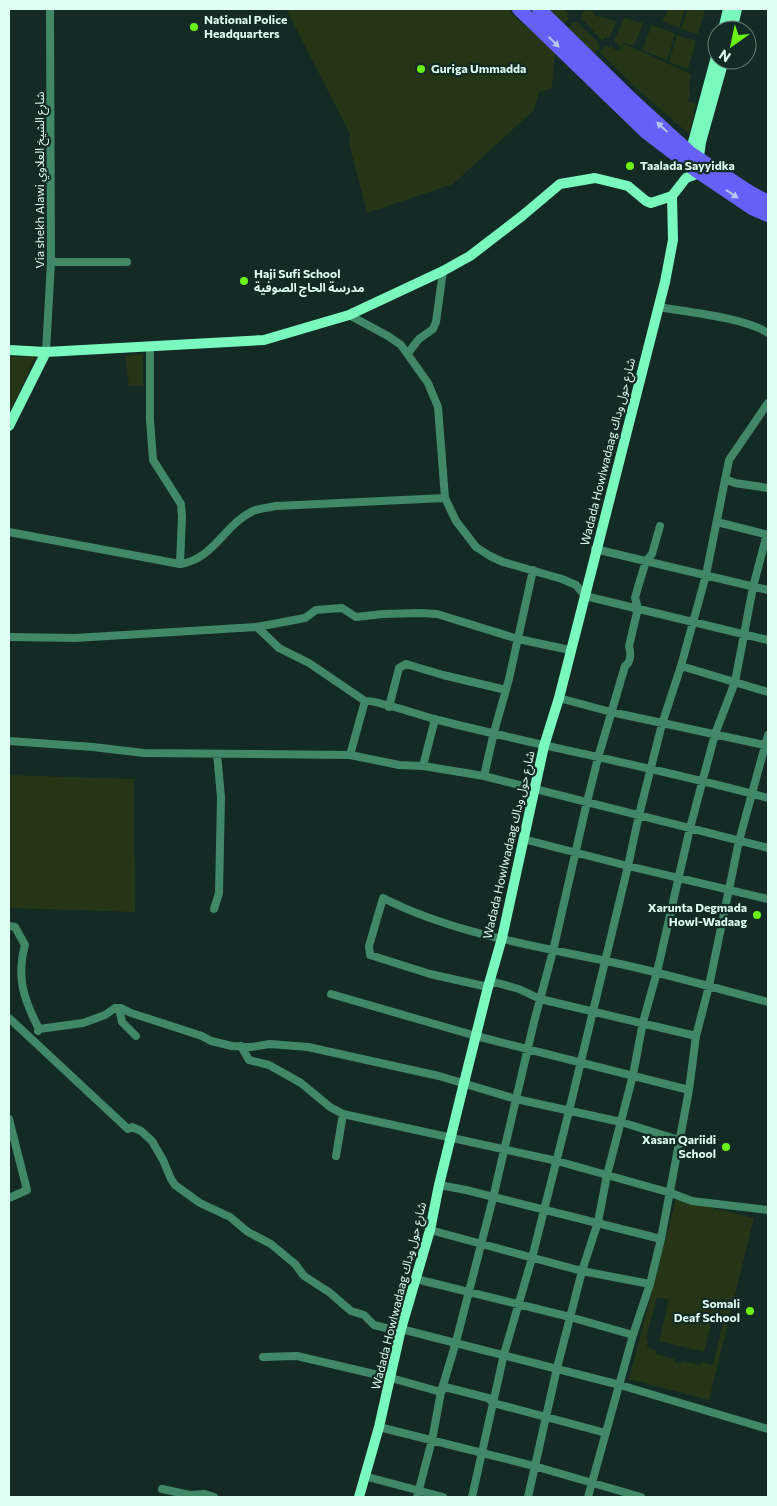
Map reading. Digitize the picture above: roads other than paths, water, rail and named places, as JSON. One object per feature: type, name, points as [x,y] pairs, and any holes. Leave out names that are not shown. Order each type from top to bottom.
[{"type":"highway","points":[[519,9],[583,61],[692,165],[752,208],[768,215]]},
{"type":"highway","points":[[539,9],[583,61]]},
{"type":"highway","points":[[692,165],[768,202]]},
{"type":"street","name":"Via shekh Alawi شارع الشيخ العلاوي","points":[[46,352],[51,262],[50,9]]},
{"type":"street","points":[[692,165],[713,70]]},
{"type":"street","points":[[9,350],[46,352],[264,340],[348,315],[443,271],[470,256],[560,184],[595,178],[628,186],[651,203],[672,196],[692,165],[721,70]]},
{"type":"street","name":"Wadada Howlwadaag شارع حول وداك","points":[[359,1497],[379,1427],[401,1329],[430,1230],[464,1083],[502,938],[544,746],[558,698],[669,264],[673,240],[672,196]]},
{"type":"street","points":[[51,262],[127,262]]},
{"type":"street","points":[[408,353],[419,339],[433,329],[436,322],[443,271]]},
{"type":"street","points":[[658,307],[742,322],[763,329],[768,333]]},
{"type":"street","points":[[348,315],[388,336],[408,353],[428,383],[438,408],[444,498],[456,521],[476,547],[490,556],[576,585],[584,596],[768,640]]},
{"type":"street","points":[[150,346],[152,460],[180,504],[182,516],[180,564]]},
{"type":"street","points":[[9,426],[46,352]]},
{"type":"street","points":[[472,1497],[504,1354],[532,1258],[557,1161],[662,724],[681,666],[706,575],[729,460],[768,403]]},
{"type":"street","points":[[725,479],[735,483],[768,488]]},
{"type":"street","points":[[9,532],[180,564],[196,560],[242,518],[253,511],[276,506],[444,498]]},
{"type":"street","points":[[528,1497],[557,1368],[582,1271],[598,1222],[607,1175],[633,1075],[642,1022],[656,972],[690,828],[715,734],[735,682],[753,587],[767,534],[717,522]]},
{"type":"street","points":[[418,1494],[432,1440],[441,1392],[456,1342],[493,1198],[598,758],[625,666],[630,661],[629,646],[638,608],[635,598],[646,561],[652,554],[660,526]]},
{"type":"street","points":[[596,549],[768,590]]},
{"type":"street","points":[[484,776],[506,690],[533,570]]},
{"type":"street","points":[[9,637],[75,638],[257,626],[305,618],[316,610],[342,608],[356,617],[391,614],[438,614],[518,639],[570,650]]},
{"type":"street","points":[[257,626],[279,648],[310,663],[365,701],[371,700],[389,707],[494,734],[704,781],[768,798]]},
{"type":"street","points":[[389,707],[398,668],[406,664],[506,690]]},
{"type":"street","points":[[681,666],[768,692]]},
{"type":"street","points":[[558,698],[662,724],[765,745]]},
{"type":"street","points":[[350,755],[365,701]]},
{"type":"street","points":[[423,766],[435,719]]},
{"type":"street","points":[[588,1497],[633,1334],[650,1284],[661,1239],[689,1090],[696,1036],[709,986],[739,841],[768,735]]},
{"type":"street","points":[[9,741],[93,746],[144,753],[350,755],[399,765],[423,766],[484,776],[768,848]]},
{"type":"street","points":[[214,908],[219,893],[221,797],[217,754]]},
{"type":"street","points":[[523,838],[628,866],[768,899]]},
{"type":"street","points":[[696,1036],[540,999],[519,989],[494,982],[488,987],[430,974],[370,954],[369,946],[383,898],[405,909],[443,923],[553,950],[656,972],[768,1002]]},
{"type":"street","points":[[9,926],[15,926],[25,945],[20,966],[23,990],[32,1015],[40,1029]]},
{"type":"street","points":[[331,994],[528,1050],[689,1090]]},
{"type":"street","points":[[31,1038],[40,1029],[83,1023],[115,1008],[120,1008],[202,1036],[210,1041],[241,1046],[270,1044],[308,1047],[464,1083],[516,1099],[621,1122],[679,1140]]},
{"type":"street","points":[[120,1008],[122,1022],[136,1036]]},
{"type":"street","points":[[9,1018],[128,1129],[132,1127],[137,1128],[152,1141],[164,1160],[175,1185],[200,1203],[230,1217],[248,1232],[271,1244],[295,1264],[304,1276],[330,1292],[351,1311],[364,1315],[374,1325],[401,1329],[504,1354],[768,1428]]},
{"type":"street","points":[[241,1046],[249,1060],[269,1065],[301,1083],[330,1107],[343,1114],[557,1161],[671,1193],[692,1201],[768,1210]]},
{"type":"street","points":[[336,1156],[343,1114]]},
{"type":"street","points":[[9,1119],[27,1190],[9,1198]]},
{"type":"street","points":[[439,1185],[598,1222],[661,1239]]},
{"type":"street","points":[[430,1230],[582,1271],[650,1284]]},
{"type":"street","points":[[416,1279],[633,1334]]},
{"type":"street","points":[[263,1357],[296,1356],[391,1378],[441,1392]]},
{"type":"street","points":[[441,1392],[445,1387],[488,1398],[493,1403],[606,1433]]},
{"type":"street","points":[[379,1427],[534,1466],[640,1497]]},
{"type":"street","points":[[364,1476],[418,1494],[443,1497]]},
{"type":"street","points":[[162,1489],[190,1495],[205,1494],[214,1497]]},
{"type":"place","name":"National Police Headquarters","points":[[194,27]]},
{"type":"place","name":"Guriga Ummadda","points":[[421,69]]},
{"type":"place","name":"Taalada Sayyidka","points":[[630,166]]},
{"type":"place","name":"Haji Sufi School مدرسة الحاج الصوفية","points":[[244,281]]},
{"type":"place","name":"Xarunta Degmada Howl-Wadaag","points":[[757,915]]},
{"type":"place","name":"Xasan Qariidi School","points":[[726,1147]]},
{"type":"place","name":"Somali Deaf School","points":[[750,1311]]}]
